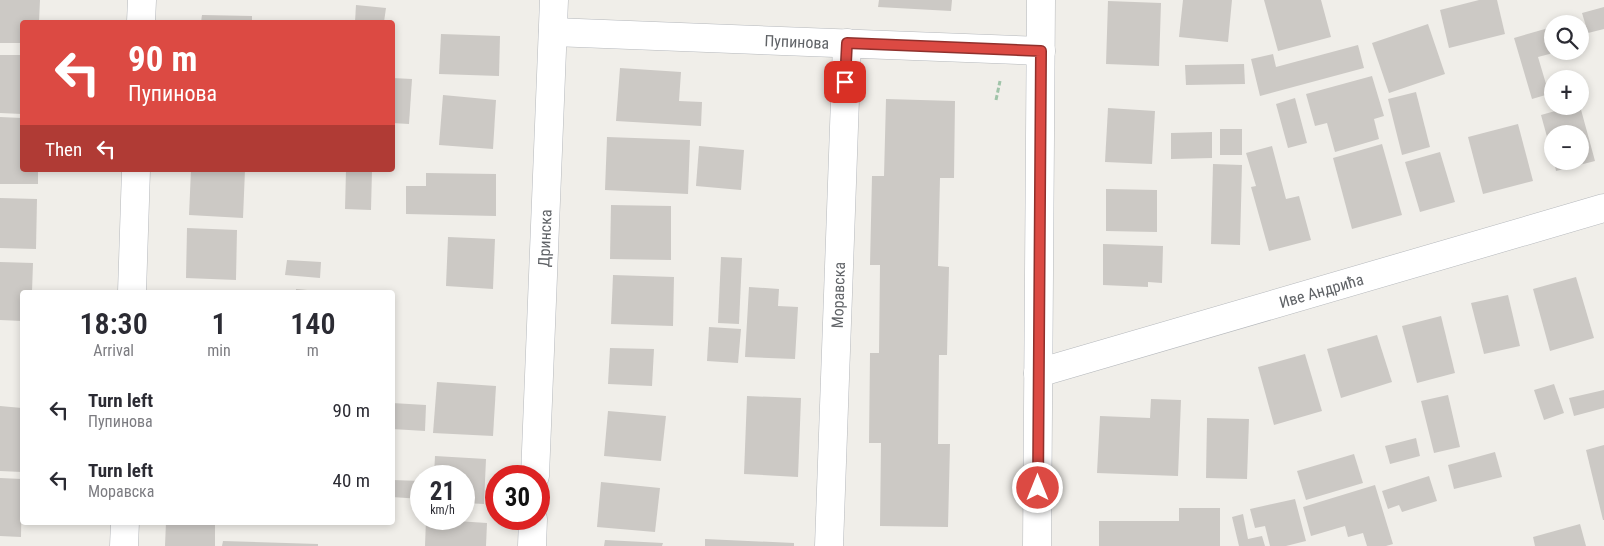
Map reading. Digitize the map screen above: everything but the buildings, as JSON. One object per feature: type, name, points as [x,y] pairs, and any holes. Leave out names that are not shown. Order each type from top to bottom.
[{"type":"street","points":[[141,20],[142,0]]},
{"type":"street","name":"Дринска","points":[[535,465],[554,0]]},
{"type":"street","points":[[1037,546],[1041,0]]},
{"type":"street","name":"Пупинова","points":[[553,32],[1041,51]]},
{"type":"street","name":"Моравска","points":[[829,546],[847,43]]},
{"type":"street","points":[[132,290],[136,172]]},
{"type":"street","name":"Иве Андрића","points":[[1038,373],[1604,208]]},
{"type":"street","points":[[124,546],[125,525]]},
{"type":"street","points":[[532,546],[533,530]]},
{"type":"route","points":[[845,82],[847,43],[1041,51],[1038,488]]}]
